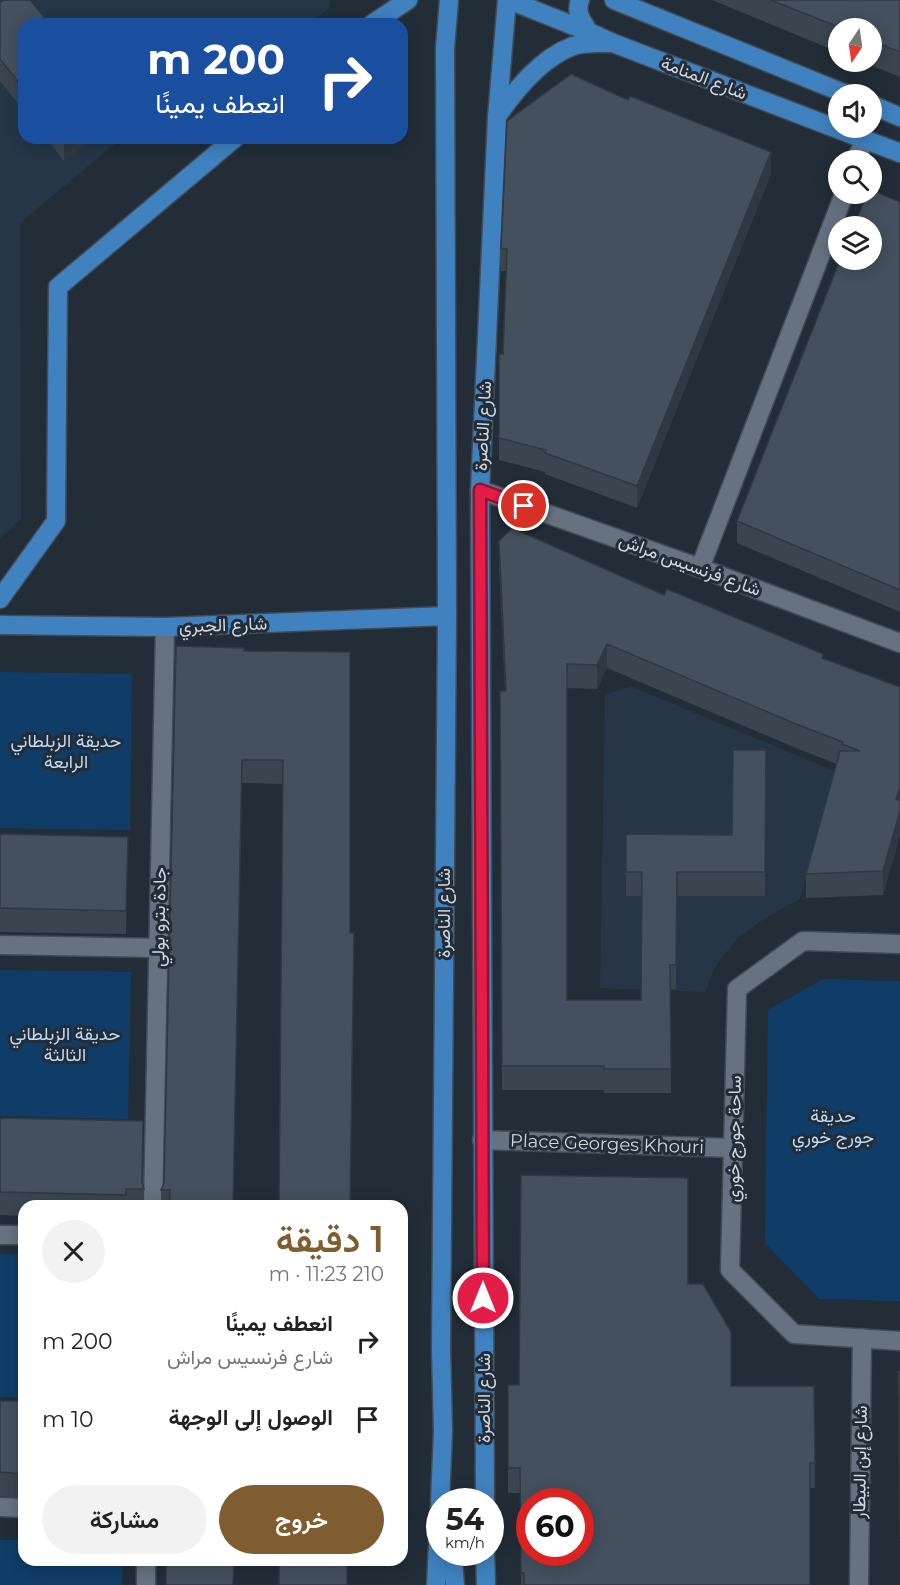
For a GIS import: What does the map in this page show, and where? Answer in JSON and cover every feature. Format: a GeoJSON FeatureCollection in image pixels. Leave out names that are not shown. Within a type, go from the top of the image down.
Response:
{"type":"FeatureCollection","features":[{"type":"Feature","properties":{"kind":"main road"},"geometry":{"type":"LineString","coordinates":[[370,18],[380,0]]}},
{"type":"Feature","properties":{"kind":"main road"},"geometry":{"type":"LineString","coordinates":[[381,18],[408,0]]}},
{"type":"Feature","properties":{"kind":"main road","name":"شارع الناصرة"},"geometry":{"type":"LineString","coordinates":[[441,1488],[443,1431],[441,1348],[447,616],[446,48],[449,0]]}},
{"type":"Feature","properties":{"kind":"main road","name":"شارع الناصرة"},"geometry":{"type":"LineString","coordinates":[[485,1488],[480,490],[497,117],[508,0]]}},
{"type":"Feature","properties":{"kind":"main road","name":"شارع المنامة"},"geometry":{"type":"LineString","coordinates":[[508,0],[613,43],[900,153]]}},
{"type":"Feature","properties":{"kind":"main road"},"geometry":{"type":"LineString","coordinates":[[580,0],[577,8],[580,19],[589,32]]}},
{"type":"Feature","properties":{"kind":"main road","name":"شارع المنامة"},"geometry":{"type":"LineString","coordinates":[[614,0],[828,87]]}},
{"type":"Feature","properties":{"kind":"main road"},"geometry":{"type":"LineString","coordinates":[[497,117],[529,76],[550,60],[573,46],[613,43]]}},
{"type":"Feature","properties":{"kind":"main road"},"geometry":{"type":"LineString","coordinates":[[882,109],[900,117]]}},
{"type":"Feature","properties":{"kind":"main road"},"geometry":{"type":"LineString","coordinates":[[0,598],[56,521],[58,287],[228,144]]}},
{"type":"Feature","properties":{"kind":"main road","name":"شارع الجبري"},"geometry":{"type":"LineString","coordinates":[[0,625],[165,627],[447,616]]}},
{"type":"Feature","properties":{"kind":"main road"},"geometry":{"type":"LineString","coordinates":[[443,1431],[448,1488]]}},
{"type":"Feature","properties":{"kind":"main road"},"geometry":{"type":"LineString","coordinates":[[436,1585],[437,1566]]}},
{"type":"Feature","properties":{"kind":"main road"},"geometry":{"type":"LineString","coordinates":[[454,1566],[455,1585]]}},
{"type":"Feature","properties":{"kind":"main road"},"geometry":{"type":"LineString","coordinates":[[485,1566],[486,1585]]}},
{"type":"Feature","properties":{"kind":"street"},"geometry":{"type":"LineString","coordinates":[[860,150],[865,139]]}},
{"type":"Feature","properties":{"kind":"street"},"geometry":{"type":"LineString","coordinates":[[700,568],[840,204]]}},
{"type":"Feature","properties":{"kind":"street","name":"شارع فرنسيس مراش"},"geometry":{"type":"LineString","coordinates":[[480,490],[700,568],[900,643]]}},
{"type":"Feature","properties":{"kind":"street","name":"جادة بترو بولي"},"geometry":{"type":"LineString","coordinates":[[153,1200],[165,627]]}},
{"type":"Feature","properties":{"kind":"street","name":"ساحة جورج خوري"},"geometry":{"type":"LineString","coordinates":[[900,944],[803,941],[737,989],[730,1269],[794,1334],[900,1341]]}},
{"type":"Feature","properties":{"kind":"street"},"geometry":{"type":"LineString","coordinates":[[0,945],[158,948]]}},
{"type":"Feature","properties":{"kind":"street","name":"Place Georges Khouri"},"geometry":{"type":"LineString","coordinates":[[482,1140],[733,1148]]}},
{"type":"Feature","properties":{"kind":"street"},"geometry":{"type":"LineString","coordinates":[[0,1235],[18,1235]]}},
{"type":"Feature","properties":{"kind":"street","name":"شارع إبن البيطار"},"geometry":{"type":"LineString","coordinates":[[859,1585],[862,1338]]}},
{"type":"Feature","properties":{"kind":"street"},"geometry":{"type":"LineString","coordinates":[[0,1507],[18,1508]]}},
{"type":"Feature","properties":{"kind":"street"},"geometry":{"type":"LineString","coordinates":[[146,1566],[146,1585]]}},
{"type":"Feature","properties":{"kind":"shaded area"},"geometry":{"type":"Polygon","coordinates":[[[0,0],[330,0],[329,9],[316,18],[18,18],[18,144],[115,144],[20,223],[21,519],[0,538],[0,0]]]}},
{"type":"Feature","properties":{"kind":"shaded area"},"geometry":{"type":"Polygon","coordinates":[[[630,686],[837,772],[800,899],[765,918],[737,939],[716,965],[705,992],[600,988],[605,695],[630,686]]]}},
{"type":"Feature","properties":{"kind":"green space","name":"حديقة الزبلطاني الرابعة"},"geometry":{"type":"Polygon","coordinates":[[[0,672],[132,674],[130,830],[0,828],[0,672]]]}},
{"type":"Feature","properties":{"kind":"green space","name":"حديقة الزبلطاني الثالثة"},"geometry":{"type":"Polygon","coordinates":[[[0,970],[131,972],[128,1119],[0,1116],[0,970]]]}},
{"type":"Feature","properties":{"kind":"green space","name":"حديقة جورج خوري"},"geometry":{"type":"Polygon","coordinates":[[[823,979],[900,981],[900,1301],[819,1299],[765,1243],[768,1010],[823,979]]]}},
{"type":"Feature","properties":{"kind":"green space"},"geometry":{"type":"Polygon","coordinates":[[[0,1254],[18,1254],[18,1398],[0,1397],[0,1254]]]}},
{"type":"Feature","properties":{"kind":"green space"},"geometry":{"type":"Polygon","coordinates":[[[0,1540],[18,1540],[18,1566],[123,1566],[122,1585],[0,1585],[0,1540]]]}},
{"type":"Feature","properties":{"kind":"building"},"geometry":{"type":"Polygon","coordinates":[[[4,0],[30,0],[45,18],[18,18],[18,82],[0,59],[0,3],[4,0]]]}},
{"type":"Feature","properties":{"kind":"building"},"geometry":{"type":"Polygon","coordinates":[[[771,0],[900,0],[900,52],[882,45],[882,18],[828,18],[828,23],[771,0]]]}},
{"type":"Feature","properties":{"kind":"building"},"geometry":{"type":"Polygon","coordinates":[[[571,74],[628,100],[630,96],[771,152],[637,486],[545,453],[546,450],[499,438],[499,354],[503,354],[507,249],[501,249],[507,121],[571,74]]]}},
{"type":"Feature","properties":{"kind":"building"},"geometry":{"type":"Polygon","coordinates":[[[882,194],[900,202],[900,590],[737,521],[836,270],[882,270],[882,216],[858,216],[863,204],[882,204],[882,194]]]}},
{"type":"Feature","properties":{"kind":"building"},"geometry":{"type":"Polygon","coordinates":[[[512,528],[664,595],[667,589],[823,654],[822,658],[900,687],[900,788],[896,799],[900,801],[900,811],[883,871],[806,874],[840,751],[860,751],[607,644],[597,665],[567,664],[567,1000],[641,1000],[642,872],[626,872],[626,834],[732,835],[733,750],[766,750],[765,872],[677,872],[676,965],[670,965],[671,1069],[604,1069],[604,1066],[502,1066],[500,691],[506,691],[499,541],[512,528]]]}},
{"type":"Feature","properties":{"kind":"building"},"geometry":{"type":"Polygon","coordinates":[[[176,646],[244,648],[244,651],[350,652],[350,933],[354,933],[350,1200],[279,1200],[283,760],[242,760],[233,1200],[170,1200],[170,1190],[161,1190],[164,1183],[176,646]]]}},
{"type":"Feature","properties":{"kind":"building"},"geometry":{"type":"Polygon","coordinates":[[[0,834],[128,837],[126,911],[0,908],[0,834]]]}},
{"type":"Feature","properties":{"kind":"building"},"geometry":{"type":"Polygon","coordinates":[[[0,1118],[143,1121],[142,1182],[144,1189],[126,1189],[126,1195],[0,1192],[0,1118]]]}},
{"type":"Feature","properties":{"kind":"building"},"geometry":{"type":"Polygon","coordinates":[[[521,1175],[688,1178],[688,1284],[703,1284],[731,1332],[731,1386],[814,1386],[815,1463],[810,1463],[810,1585],[524,1585],[524,1573],[521,1573],[521,1566],[594,1566],[594,1488],[520,1488],[520,1468],[508,1468],[508,1385],[519,1385],[521,1175]]]}},
{"type":"Feature","properties":{"kind":"building"},"geometry":{"type":"Polygon","coordinates":[[[898,1371],[900,1371],[900,1537],[898,1371]]]}},
{"type":"Feature","properties":{"kind":"building"},"geometry":{"type":"Polygon","coordinates":[[[0,1401],[18,1401],[18,1474],[0,1472],[0,1401]]]}},
{"type":"Feature","properties":{"kind":"building"},"geometry":{"type":"Polygon","coordinates":[[[166,1566],[234,1566],[233,1585],[166,1585],[166,1566]]]}},
{"type":"Feature","properties":{"kind":"building"},"geometry":{"type":"Polygon","coordinates":[[[279,1566],[347,1566],[347,1585],[279,1585],[279,1566]]]}},
{"type":"Feature","properties":{"kind":"route"},"geometry":{"type":"LineString","coordinates":[[483,1298],[480,490],[524,506]]}}]}
